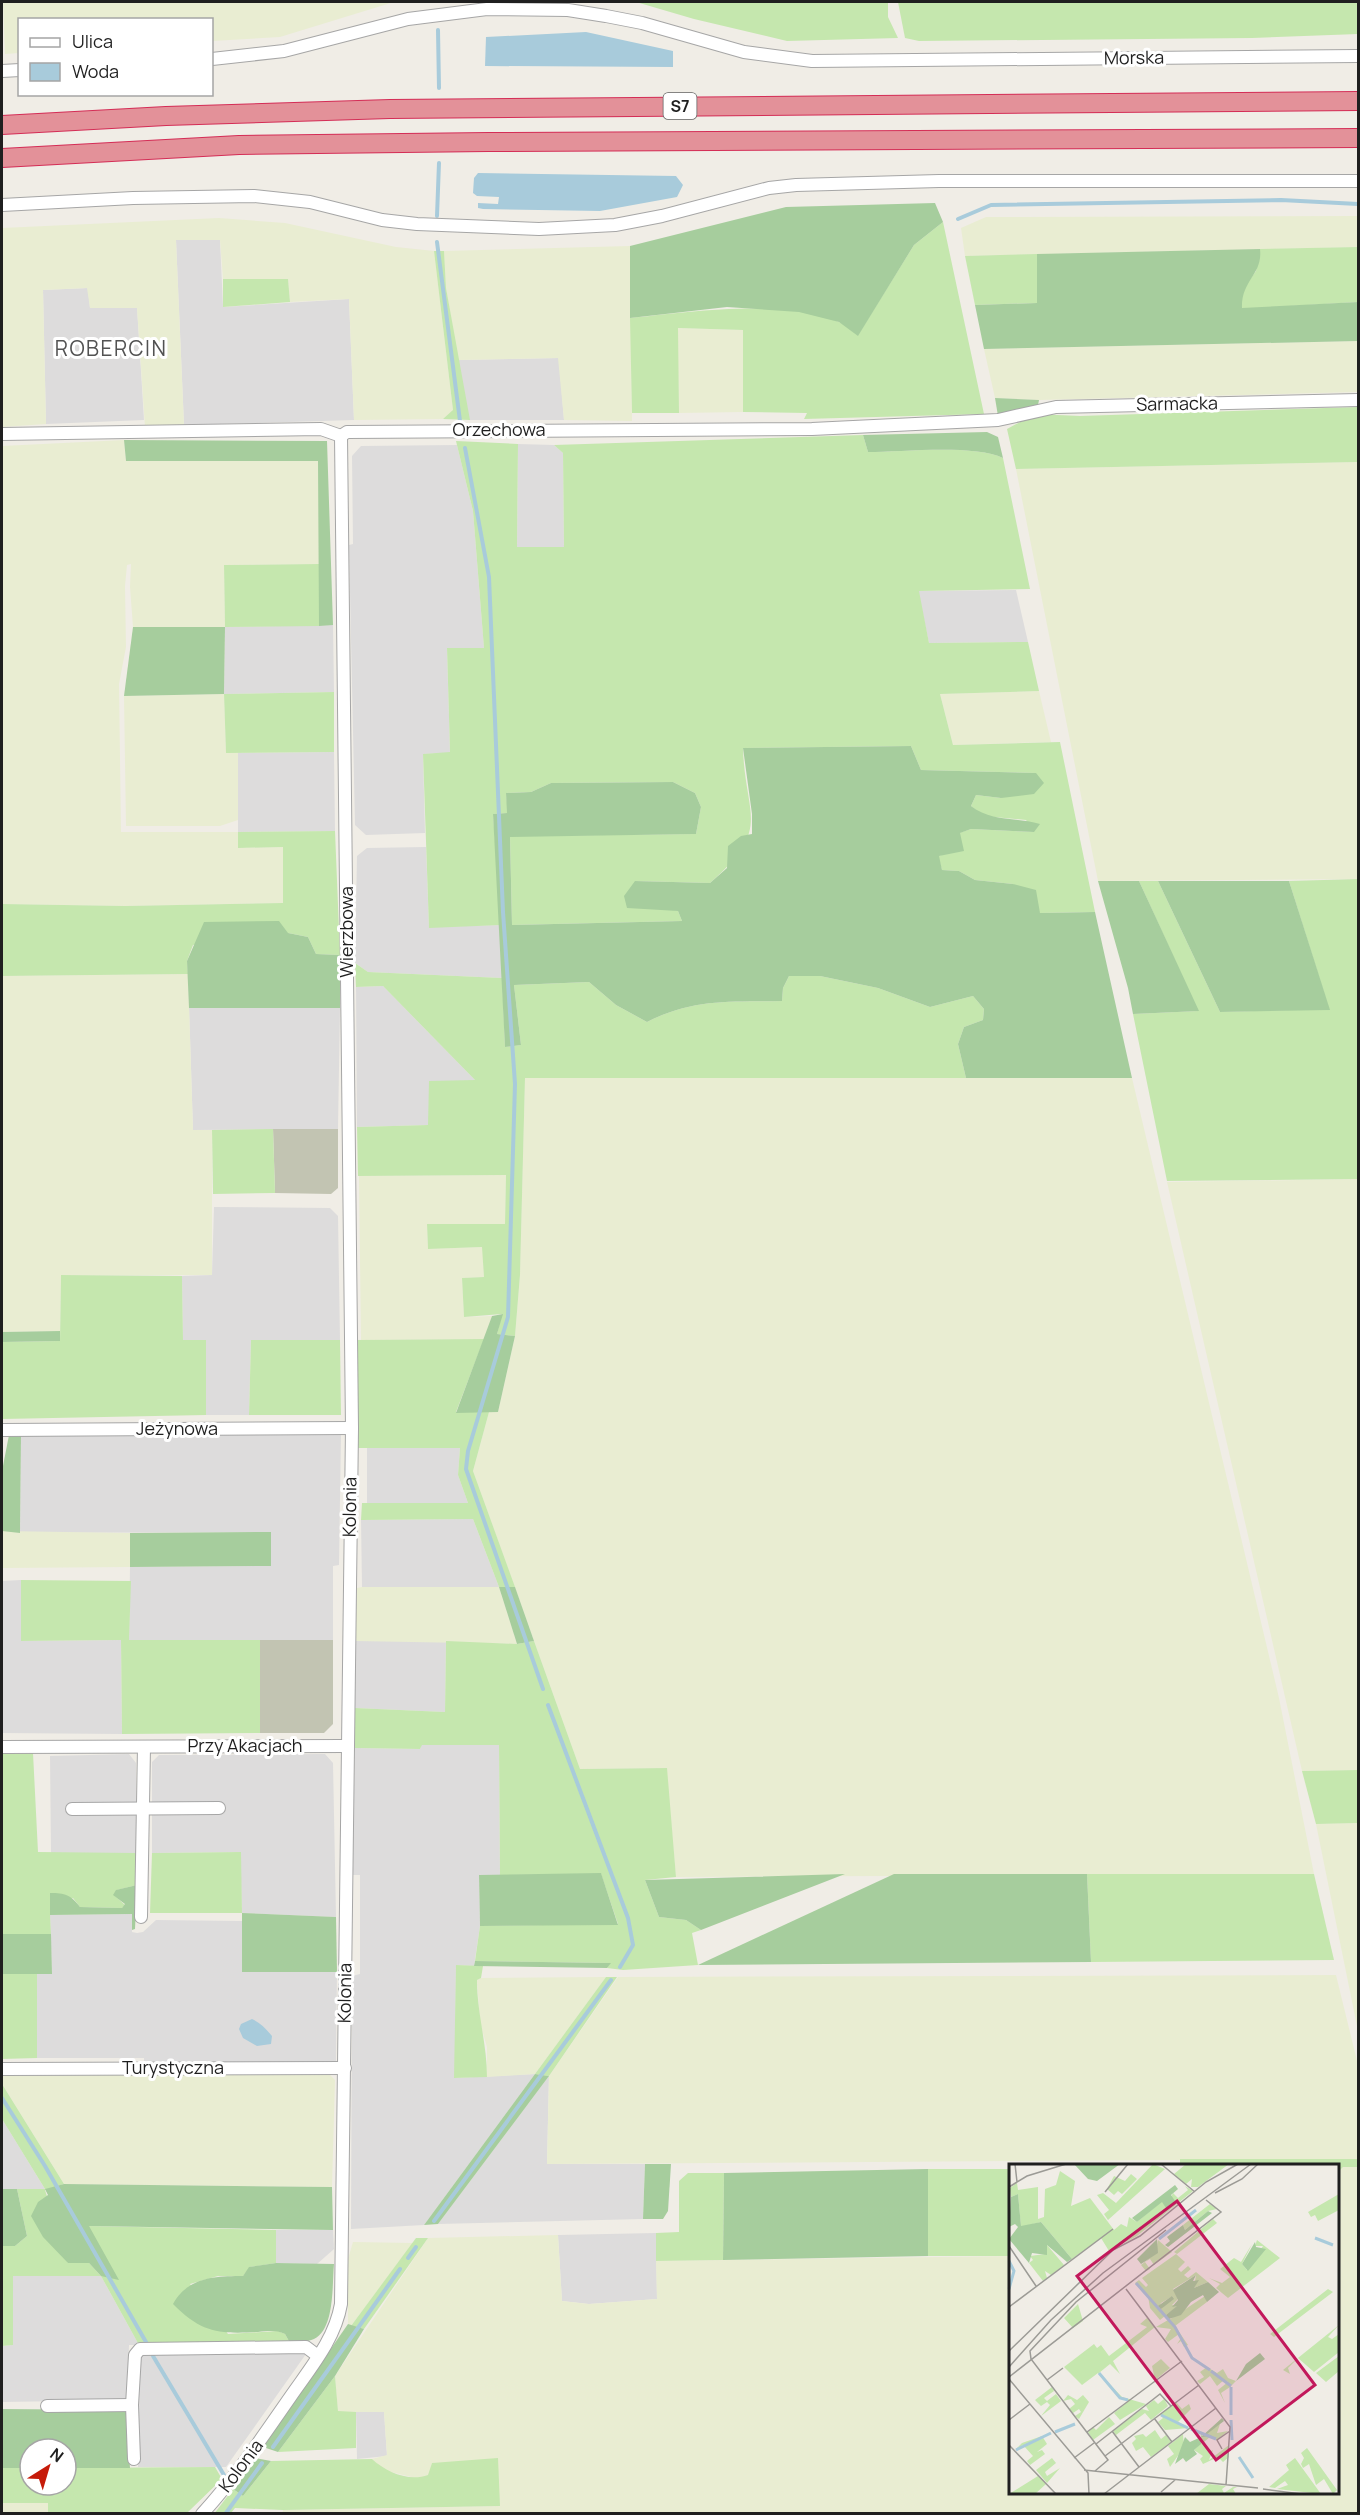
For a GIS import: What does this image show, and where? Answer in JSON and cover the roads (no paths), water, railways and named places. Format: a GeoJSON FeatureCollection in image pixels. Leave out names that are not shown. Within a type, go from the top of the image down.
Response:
{"type":"FeatureCollection","features":[{"type":"Feature","properties":{"kind":"highway","name":"S7"},"geometry":{"type":"LineString","coordinates":[[2,125],[166,116],[390,109],[1359,101]]}},
{"type":"Feature","properties":{"kind":"highway","name":"S7"},"geometry":{"type":"LineString","coordinates":[[2,158],[239,145],[441,142],[1359,138]]}},
{"type":"Feature","properties":{"kind":"street","name":"Morska"},"geometry":{"type":"LineString","coordinates":[[213,59],[284,51],[435,14],[509,9],[568,10],[606,16],[755,54],[812,61],[1359,56]]}},
{"type":"Feature","properties":{"kind":"street"},"geometry":{"type":"LineString","coordinates":[[2,71],[18,70]]}},
{"type":"Feature","properties":{"kind":"street"},"geometry":{"type":"LineString","coordinates":[[2,205],[133,198],[254,196],[310,202],[405,223],[539,229],[615,225],[662,216],[769,188],[796,185],[939,181],[1359,181]]}},
{"type":"Feature","properties":{"kind":"street","name":"Sarmacka"},"geometry":{"type":"LineString","coordinates":[[998,420],[1056,407],[1359,400]]}},
{"type":"Feature","properties":{"kind":"street","name":"Orzechowa"},"geometry":{"type":"LineString","coordinates":[[2,434],[321,429],[341,436],[347,432],[451,430],[812,429],[998,420]]}},
{"type":"Feature","properties":{"kind":"street","name":"Wierzbowa"},"geometry":{"type":"LineString","coordinates":[[341,436],[352,1428]]}},
{"type":"Feature","properties":{"kind":"street","name":"Jeżynowa"},"geometry":{"type":"LineString","coordinates":[[2,1430],[352,1428]]}},
{"type":"Feature","properties":{"kind":"street","name":"Kolonia"},"geometry":{"type":"LineString","coordinates":[[202,2514],[255,2449],[331,2338],[341,2304],[345,2068],[346,1746],[352,1428]]}},
{"type":"Feature","properties":{"kind":"street","name":"Przy Akacjach"},"geometry":{"type":"LineString","coordinates":[[2,1747],[346,1746]]}},
{"type":"Feature","properties":{"kind":"street"},"geometry":{"type":"LineString","coordinates":[[141,1917],[144,1747]]}},
{"type":"Feature","properties":{"kind":"street"},"geometry":{"type":"LineString","coordinates":[[72,1809],[219,1808]]}},
{"type":"Feature","properties":{"kind":"street","name":"Turystyczna"},"geometry":{"type":"LineString","coordinates":[[2,2069],[345,2068]]}},
{"type":"Feature","properties":{"kind":"street"},"geometry":{"type":"LineString","coordinates":[[134,2459],[132,2405],[135,2355],[144,2348],[306,2347],[318,2356]]}},
{"type":"Feature","properties":{"kind":"street"},"geometry":{"type":"LineString","coordinates":[[47,2406],[132,2405]]}},
{"type":"Feature","properties":{"kind":"water"},"geometry":{"type":"Polygon","coordinates":[[[586,32],[673,51],[673,67],[485,66],[486,37],[586,32]]]}},
{"type":"Feature","properties":{"kind":"water"},"geometry":{"type":"Polygon","coordinates":[[[478,173],[676,176],[683,185],[677,197],[600,211],[483,209],[478,208],[478,203],[498,204],[499,197],[477,196],[473,193],[474,178],[478,173]]]}},
{"type":"Feature","properties":{"kind":"water"},"geometry":{"type":"Polygon","coordinates":[[[252,2019],[261,2024],[272,2036],[271,2044],[257,2046],[243,2038],[239,2029],[241,2024],[252,2019]]]}},
{"type":"Feature","properties":{"kind":"waterway"},"geometry":{"type":"LineString","coordinates":[[438,30],[439,88]]}},
{"type":"Feature","properties":{"kind":"waterway"},"geometry":{"type":"LineString","coordinates":[[437,216],[439,163]]}},
{"type":"Feature","properties":{"kind":"waterway"},"geometry":{"type":"LineString","coordinates":[[958,219],[991,205],[1281,200],[1358,204]]}},
{"type":"Feature","properties":{"kind":"waterway"},"geometry":{"type":"LineString","coordinates":[[437,242],[460,421]]}},
{"type":"Feature","properties":{"kind":"waterway"},"geometry":{"type":"LineString","coordinates":[[465,448],[489,577],[503,912],[515,1084],[508,1317],[468,1451],[466,1469],[543,1689]]}},
{"type":"Feature","properties":{"kind":"waterway"},"geometry":{"type":"LineString","coordinates":[[548,1705],[628,1918],[633,1945],[620,1967]]}},
{"type":"Feature","properties":{"kind":"waterway"},"geometry":{"type":"LineString","coordinates":[[434,2221],[611,1980]]}},
{"type":"Feature","properties":{"kind":"waterway"},"geometry":{"type":"LineString","coordinates":[[2,2098],[45,2166],[146,2342]]}},
{"type":"Feature","properties":{"kind":"waterway"},"geometry":{"type":"LineString","coordinates":[[408,2258],[416,2247]]}},
{"type":"Feature","properties":{"kind":"waterway"},"geometry":{"type":"LineString","coordinates":[[273,2447],[400,2269]]}},
{"type":"Feature","properties":{"kind":"waterway"},"geometry":{"type":"LineString","coordinates":[[153,2356],[224,2475]]}},
{"type":"Feature","properties":{"kind":"waterway"},"geometry":{"type":"LineString","coordinates":[[226,2513],[262,2463]]}},
{"type":"Feature","properties":{"kind":"district","name":"ROBERCIN"},"geometry":{"type":"Point","coordinates":[111,349]}}]}
